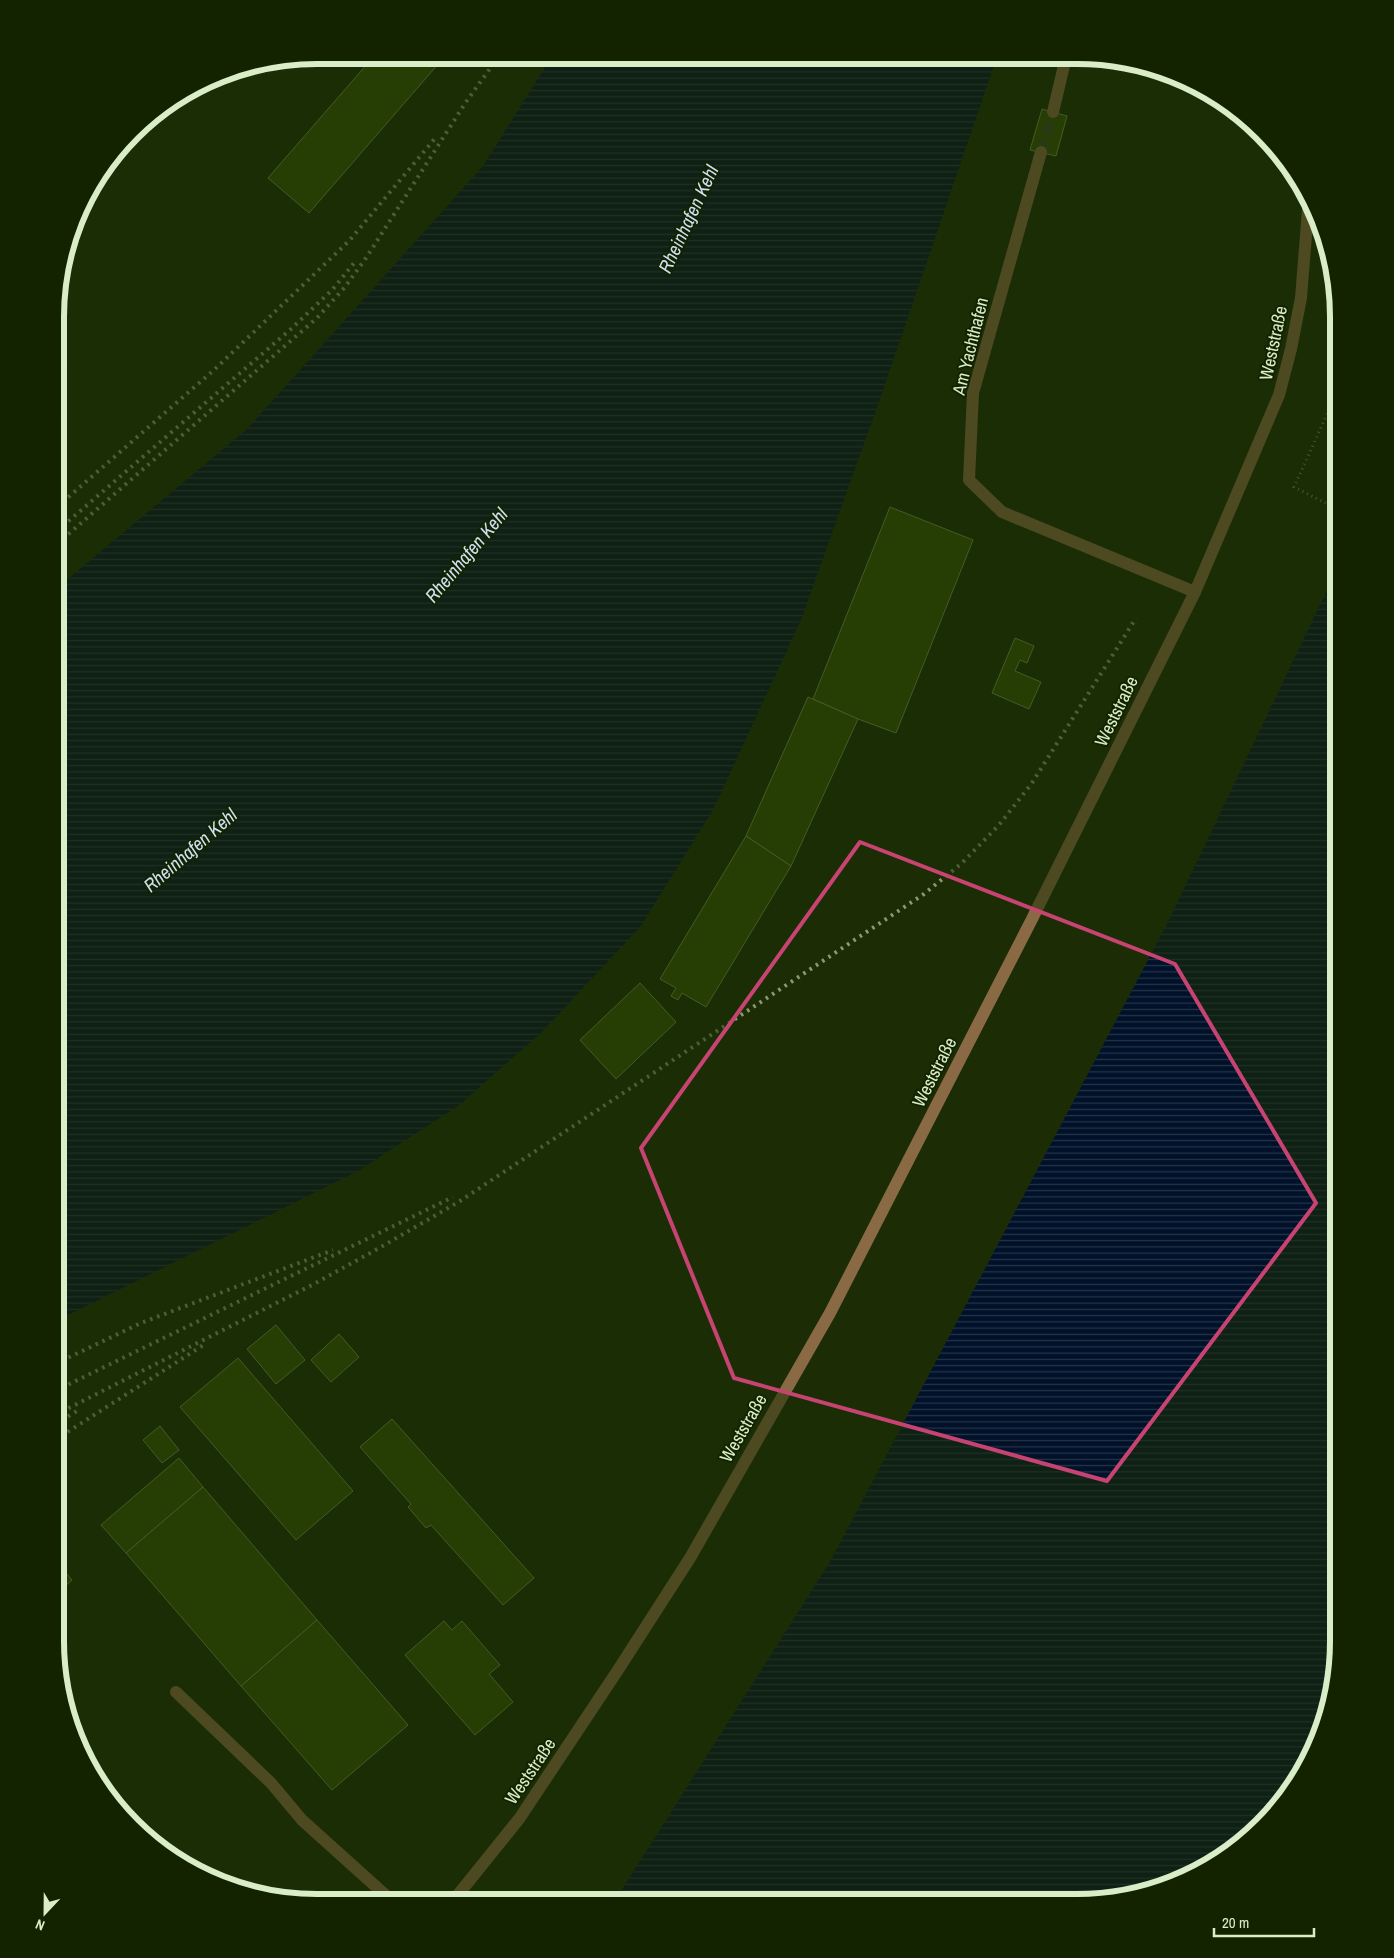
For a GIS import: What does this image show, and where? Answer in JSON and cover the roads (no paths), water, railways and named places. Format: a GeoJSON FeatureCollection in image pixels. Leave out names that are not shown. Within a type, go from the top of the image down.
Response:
{"type":"FeatureCollection","features":[{"type":"Feature","properties":{"kind":"street"},"geometry":{"type":"LineString","coordinates":[[1053,112],[1064,64]]}},
{"type":"Feature","properties":{"kind":"street","name":"Am Yachthafen"},"geometry":{"type":"LineString","coordinates":[[1041,152],[973,393],[969,480],[1002,512],[1157,574],[1195,592]]}},
{"type":"Feature","properties":{"kind":"street","name":"Weststraße"},"geometry":{"type":"LineString","coordinates":[[460,1894],[519,1819],[690,1558],[825,1322],[1031,921],[1195,592],[1279,396],[1292,349],[1301,298],[1308,213]]}},
{"type":"Feature","properties":{"kind":"street"},"geometry":{"type":"LineString","coordinates":[[176,1692],[271,1783],[302,1820],[384,1894]]}},
{"type":"Feature","properties":{"kind":"water","name":"Rheinhafen Kehl"},"geometry":{"type":"Polygon","coordinates":[[[547,64],[995,64],[879,402],[801,620],[713,810],[641,926],[542,1032],[458,1106],[358,1171],[64,1317],[64,582],[247,429],[483,166],[547,64]]]}},
{"type":"Feature","properties":{"kind":"water"},"geometry":{"type":"Polygon","coordinates":[[[1330,584],[1330,1658],[1322,1707],[1311,1738],[1296,1768],[1288,1782],[1267,1808],[1231,1842],[1218,1852],[1189,1868],[1143,1886],[1094,1894],[619,1894],[831,1560],[1167,924],[1330,584]]]}},
{"type":"Feature","properties":{"kind":"tunnel"},"geometry":{"type":"LineString","coordinates":[[1041,152],[1053,112]]}},
{"type":"Feature","properties":{"kind":"railway"},"geometry":{"type":"LineString","coordinates":[[64,538],[317,318],[345,287],[366,258],[466,102],[493,64]]}},
{"type":"Feature","properties":{"kind":"railway"},"geometry":{"type":"LineString","coordinates":[[64,501],[214,370],[349,241],[437,136]]}},
{"type":"Feature","properties":{"kind":"railway"},"geometry":{"type":"LineString","coordinates":[[64,525],[291,329],[333,289],[354,263]]}},
{"type":"Feature","properties":{"kind":"railway"},"geometry":{"type":"LineString","coordinates":[[64,1410],[312,1285],[460,1201],[924,894],[962,863],[999,825],[1032,783],[1136,618]]}},
{"type":"Feature","properties":{"kind":"railway"},"geometry":{"type":"LineString","coordinates":[[64,1387],[453,1197]]}},
{"type":"Feature","properties":{"kind":"railway"},"geometry":{"type":"LineString","coordinates":[[64,1360],[141,1323],[333,1250]]}},
{"type":"Feature","properties":{"kind":"railway"},"geometry":{"type":"LineString","coordinates":[[64,1434],[205,1344]]}},
{"type":"Feature","properties":{"kind":"railway"},"geometry":{"type":"LineString","coordinates":[[64,1419],[77,1411]]}}]}
